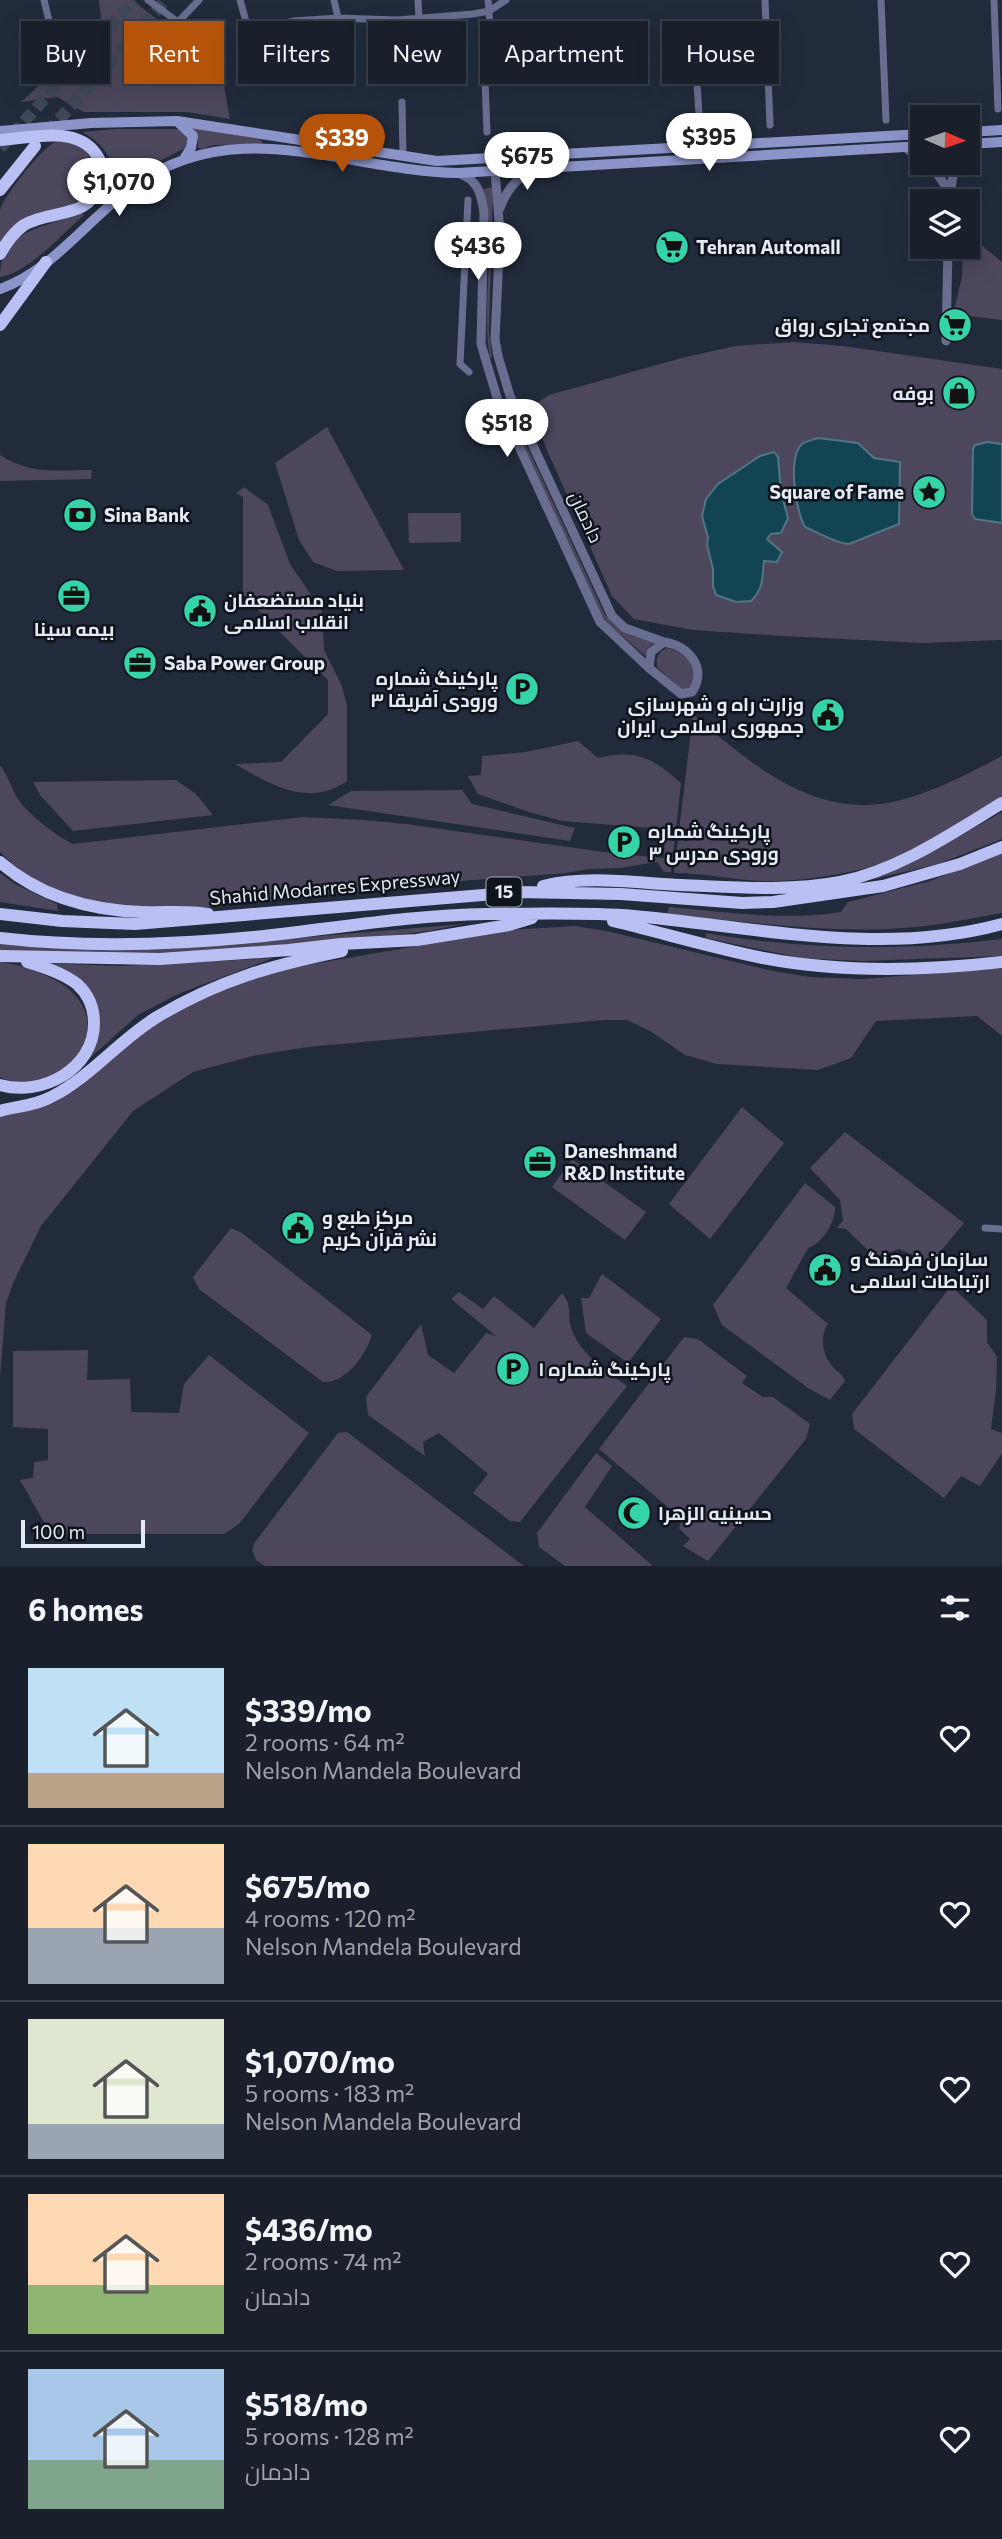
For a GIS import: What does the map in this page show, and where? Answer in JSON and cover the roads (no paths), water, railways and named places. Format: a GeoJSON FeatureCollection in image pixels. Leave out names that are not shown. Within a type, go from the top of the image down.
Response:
{"type":"FeatureCollection","features":[{"type":"Feature","properties":{"kind":"highway"},"geometry":{"type":"LineString","coordinates":[[0,140],[67,136],[89,146],[103,166],[102,180],[90,202],[77,210],[24,225],[0,254]]}},
{"type":"Feature","properties":{"kind":"highway"},"geometry":{"type":"LineString","coordinates":[[0,190],[36,146]]}},
{"type":"Feature","properties":{"kind":"highway"},"geometry":{"type":"LineString","coordinates":[[0,325],[46,262]]}},
{"type":"Feature","properties":{"kind":"highway"},"geometry":{"type":"LineString","coordinates":[[518,892],[554,883],[587,881],[773,888],[838,882],[894,864],[1002,803]]}},
{"type":"Feature","properties":{"kind":"highway","name":"Shahid Modarres Expressway"},"geometry":{"type":"LineString","coordinates":[[0,914],[62,921],[135,924],[518,892],[773,902],[883,886],[960,864],[1002,847]]}},
{"type":"Feature","properties":{"kind":"highway"},"geometry":{"type":"LineString","coordinates":[[0,862],[33,886],[79,904],[141,912],[190,911],[225,918]]}},
{"type":"Feature","properties":{"kind":"highway"},"geometry":{"type":"LineString","coordinates":[[585,914],[762,958],[885,970],[1002,961]]}},
{"type":"Feature","properties":{"kind":"highway","name":"Shahid Modarres Expressway"},"geometry":{"type":"LineString","coordinates":[[0,938],[94,944],[155,943],[261,936],[445,916],[585,914],[636,916],[778,934],[870,940],[904,940],[964,933],[1002,924]]}},
{"type":"Feature","properties":{"kind":"highway"},"geometry":{"type":"LineString","coordinates":[[0,1111],[37,1104],[68,1089],[135,1032],[202,992],[251,972],[372,944],[477,931],[545,915]]}},
{"type":"Feature","properties":{"kind":"highway"},"geometry":{"type":"LineString","coordinates":[[964,933],[1002,931]]}},
{"type":"Feature","properties":{"kind":"highway"},"geometry":{"type":"LineString","coordinates":[[7,958],[160,959],[341,944],[372,944]]}},
{"type":"Feature","properties":{"kind":"highway"},"geometry":{"type":"LineString","coordinates":[[0,1085],[12,1088],[34,1087],[60,1078],[87,1053],[94,1027],[90,1003],[76,984],[51,971],[7,958]]}},
{"type":"Feature","properties":{"kind":"main road"},"geometry":{"type":"LineString","coordinates":[[177,121],[192,136],[191,148],[184,159]]}},
{"type":"Feature","properties":{"kind":"main road"},"geometry":{"type":"LineString","coordinates":[[0,131],[91,123],[177,121],[495,170]]}},
{"type":"Feature","properties":{"kind":"main road"},"geometry":{"type":"LineString","coordinates":[[980,131],[1002,130]]}},
{"type":"Feature","properties":{"kind":"main road"},"geometry":{"type":"LineString","coordinates":[[268,148],[274,142],[270,134]]}},
{"type":"Feature","properties":{"kind":"main road"},"geometry":{"type":"LineString","coordinates":[[437,161],[910,135]]}},
{"type":"Feature","properties":{"kind":"main road"},"geometry":{"type":"LineString","coordinates":[[298,150],[292,144],[299,138]]}},
{"type":"Feature","properties":{"kind":"main road"},"geometry":{"type":"LineString","coordinates":[[980,143],[1002,142]]}},
{"type":"Feature","properties":{"kind":"main road"},"geometry":{"type":"LineString","coordinates":[[0,289],[46,262],[134,185],[184,159],[229,149],[298,150],[432,172],[457,173],[910,147]]}},
{"type":"Feature","properties":{"kind":"street"},"geometry":{"type":"LineString","coordinates":[[44,0],[49,21]]}},
{"type":"Feature","properties":{"kind":"street"},"geometry":{"type":"LineString","coordinates":[[148,0],[178,22],[199,0]]}},
{"type":"Feature","properties":{"kind":"street"},"geometry":{"type":"LineString","coordinates":[[240,0],[249,32],[294,21],[338,18],[397,20],[473,14],[489,10],[506,0]]}},
{"type":"Feature","properties":{"kind":"street"},"geometry":{"type":"LineString","coordinates":[[334,0],[338,18]]}},
{"type":"Feature","properties":{"kind":"street"},"geometry":{"type":"LineString","coordinates":[[418,0],[419,18]]}},
{"type":"Feature","properties":{"kind":"street"},"geometry":{"type":"LineString","coordinates":[[487,132],[485,80],[494,75],[488,0]]}},
{"type":"Feature","properties":{"kind":"street"},"geometry":{"type":"LineString","coordinates":[[765,0],[769,125]]}},
{"type":"Feature","properties":{"kind":"street"},"geometry":{"type":"LineString","coordinates":[[881,0],[886,120]]}},
{"type":"Feature","properties":{"kind":"street"},"geometry":{"type":"LineString","coordinates":[[994,0],[998,109]]}},
{"type":"Feature","properties":{"kind":"street"},"geometry":{"type":"LineString","coordinates":[[697,84],[701,146]]}},
{"type":"Feature","properties":{"kind":"street"},"geometry":{"type":"LineString","coordinates":[[402,102],[403,155]]}},
{"type":"Feature","properties":{"kind":"street"},"geometry":{"type":"LineString","coordinates":[[905,147],[910,151]]}},
{"type":"Feature","properties":{"kind":"street"},"geometry":{"type":"LineString","coordinates":[[500,209],[505,196],[518,179],[547,167]]}},
{"type":"Feature","properties":{"kind":"street","name":"دادمان"},"geometry":{"type":"LineString","coordinates":[[495,170],[500,209],[495,339],[510,396],[612,616],[625,628],[664,642]]}},
{"type":"Feature","properties":{"kind":"street","name":"دادمان"},"geometry":{"type":"LineString","coordinates":[[457,173],[473,181],[482,204],[481,344],[491,382],[549,515],[600,622],[649,668]]}},
{"type":"Feature","properties":{"kind":"street"},"geometry":{"type":"LineString","coordinates":[[468,200],[460,364],[469,372]]}},
{"type":"Feature","properties":{"kind":"street"},"geometry":{"type":"LineString","coordinates":[[946,341],[948,259]]}},
{"type":"Feature","properties":{"kind":"street"},"geometry":{"type":"LineString","coordinates":[[491,382],[505,379]]}},
{"type":"Feature","properties":{"kind":"street"},"geometry":{"type":"LineString","coordinates":[[664,642],[685,649],[694,659],[698,673],[696,686],[692,692],[681,694],[649,668],[651,652],[664,642]]}},
{"type":"Feature","properties":{"kind":"street"},"geometry":{"type":"LineString","coordinates":[[985,1228],[1002,1229]]}},
{"type":"Feature","properties":{"kind":"water"},"geometry":{"type":"Polygon","coordinates":[[[818,438],[858,443],[874,458],[900,462],[899,524],[849,544],[805,527],[794,485],[795,461],[802,444],[818,438]]]}},
{"type":"Feature","properties":{"kind":"water"},"geometry":{"type":"Polygon","coordinates":[[[987,442],[1002,444],[1002,523],[975,519],[972,514],[973,449],[975,445],[987,442]]]}},
{"type":"Feature","properties":{"kind":"water"},"geometry":{"type":"Polygon","coordinates":[[[774,452],[778,457],[781,493],[788,518],[781,533],[771,534],[767,539],[782,552],[777,562],[764,561],[760,587],[751,601],[736,602],[716,595],[713,586],[713,569],[702,516],[706,499],[718,484],[760,456],[774,452]]]}},
{"type":"Feature","properties":{"kind":"tunnel"},"geometry":{"type":"LineString","coordinates":[[0,148],[134,0]]}},
{"type":"Feature","properties":{"kind":"tunnel"},"geometry":{"type":"LineString","coordinates":[[47,133],[166,0]]}},
{"type":"Feature","properties":{"kind":"place","name":"Tehran Automall"},"geometry":{"type":"Point","coordinates":[672,247]}},
{"type":"Feature","properties":{"kind":"place","name":"مجتمع تجاری رواق"},"geometry":{"type":"Point","coordinates":[955,325]}},
{"type":"Feature","properties":{"kind":"place","name":"بوفه"},"geometry":{"type":"Point","coordinates":[959,393]}},
{"type":"Feature","properties":{"kind":"place","name":"Square of Fame"},"geometry":{"type":"Point","coordinates":[929,492]}},
{"type":"Feature","properties":{"kind":"place","name":"Sina Bank"},"geometry":{"type":"Point","coordinates":[80,515]}},
{"type":"Feature","properties":{"kind":"place","name":"بیمه سینا"},"geometry":{"type":"Point","coordinates":[74,596]}},
{"type":"Feature","properties":{"kind":"place","name":"بنیاد مستضعفان انقلاب اسلامی"},"geometry":{"type":"Point","coordinates":[200,611]}},
{"type":"Feature","properties":{"kind":"place","name":"Saba Power Group"},"geometry":{"type":"Point","coordinates":[140,663]}},
{"type":"Feature","properties":{"kind":"place","name":"پارکینگ شماره ۳ ورودی آفریقا"},"geometry":{"type":"Point","coordinates":[522,689]}},
{"type":"Feature","properties":{"kind":"place","name":"وزارت راه و شهرسازی جمهوری اسلامی ایران"},"geometry":{"type":"Point","coordinates":[828,715]}},
{"type":"Feature","properties":{"kind":"place","name":"پارکینگ شماره ۳ ورودی مدرس"},"geometry":{"type":"Point","coordinates":[624,842]}},
{"type":"Feature","properties":{"kind":"place","name":"Daneshmand R&D Institute"},"geometry":{"type":"Point","coordinates":[540,1162]}},
{"type":"Feature","properties":{"kind":"place","name":"مرکز طبع و نشر قرآن کریم"},"geometry":{"type":"Point","coordinates":[298,1228]}},
{"type":"Feature","properties":{"kind":"place","name":"سازمان فرهنگ و ارتباطات اسلامی"},"geometry":{"type":"Point","coordinates":[825,1270]}},
{"type":"Feature","properties":{"kind":"place","name":"پارکینگ شماره ۱"},"geometry":{"type":"Point","coordinates":[513,1369]}},
{"type":"Feature","properties":{"kind":"place","name":"حسینیه الزهرا"},"geometry":{"type":"Point","coordinates":[634,1513]}}]}
